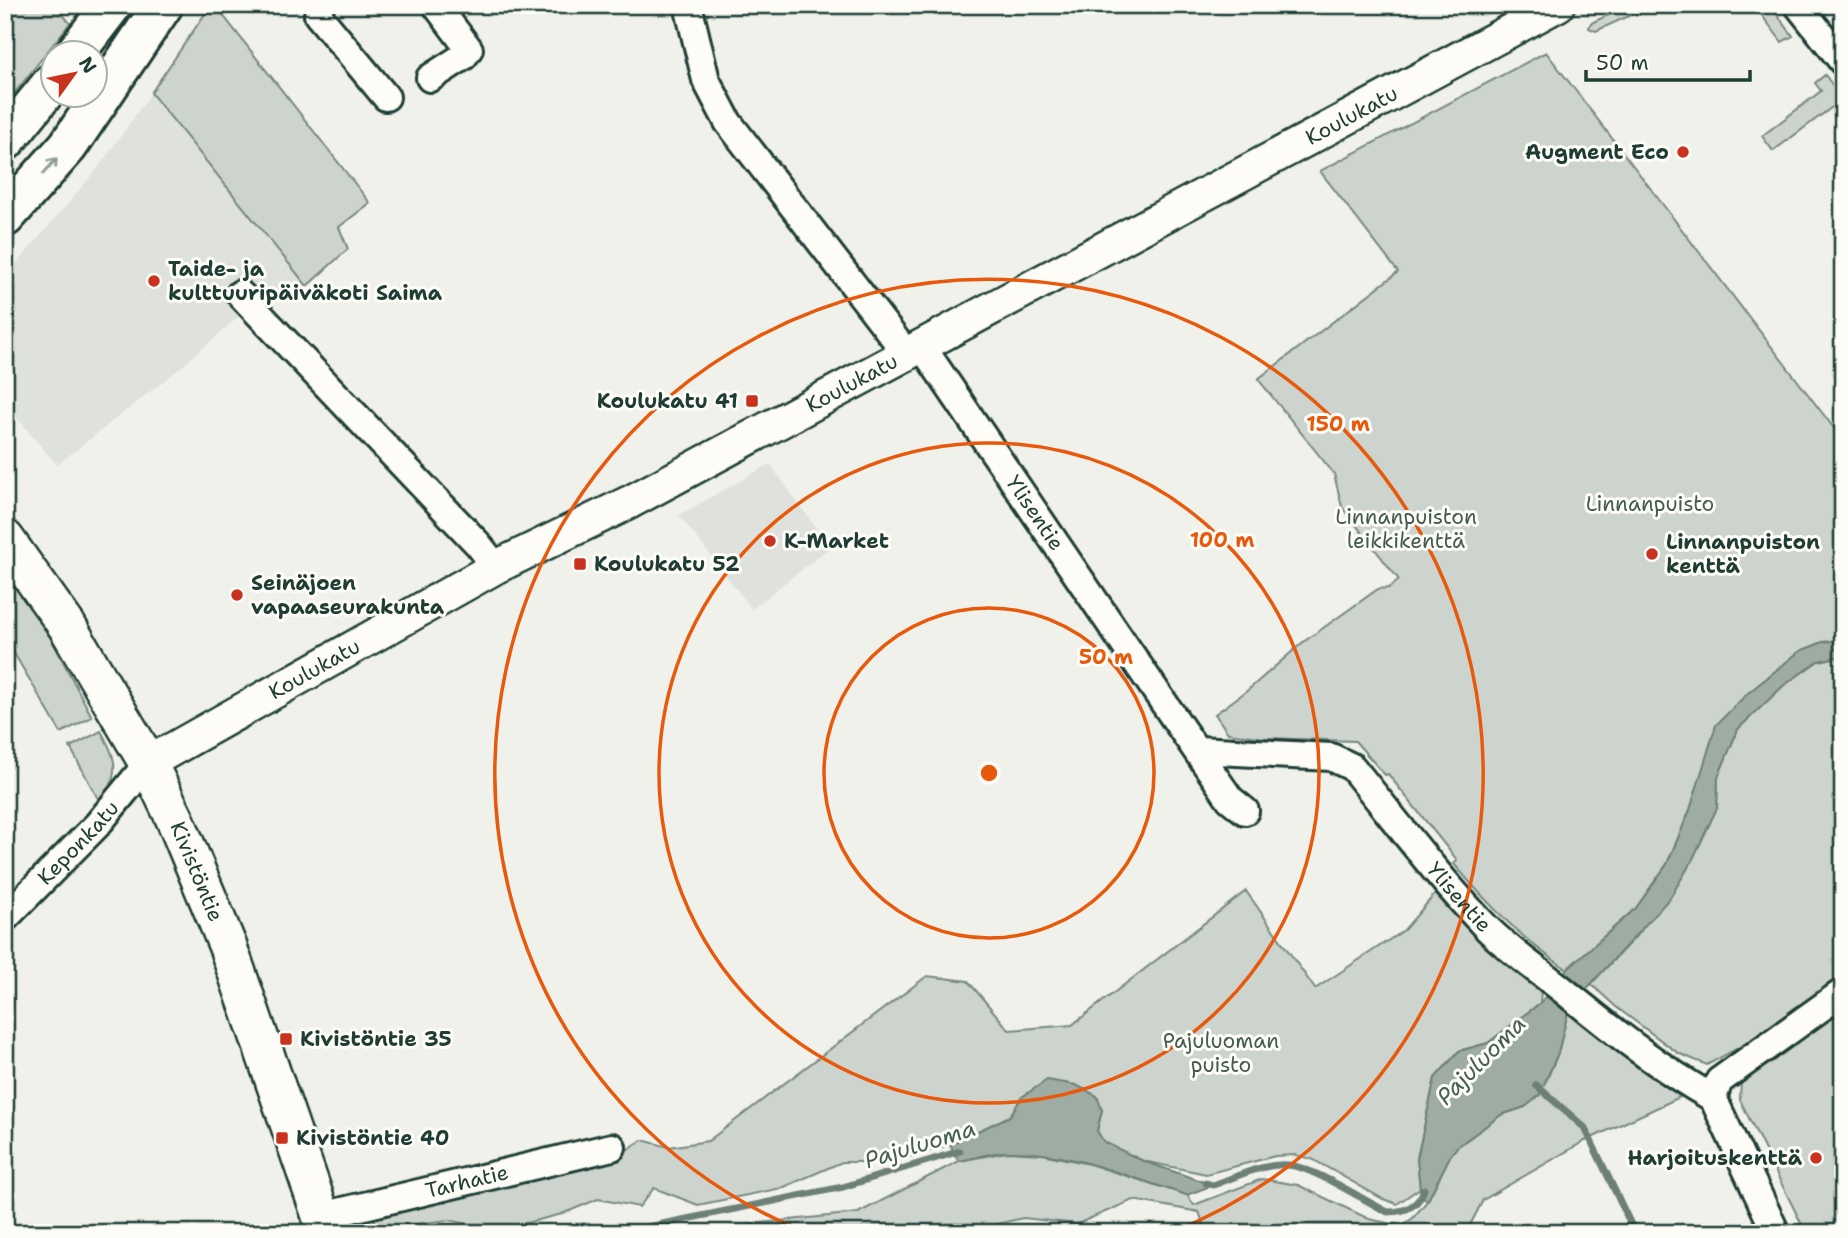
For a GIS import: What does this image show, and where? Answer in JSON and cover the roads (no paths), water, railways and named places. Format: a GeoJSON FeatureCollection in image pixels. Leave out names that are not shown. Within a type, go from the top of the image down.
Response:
{"type":"FeatureCollection","features":[{"type":"Feature","properties":{"kind":"main road"},"geometry":{"type":"LineString","coordinates":[[87,38],[112,5]]}},
{"type":"Feature","properties":{"kind":"main road"},"geometry":{"type":"LineString","coordinates":[[5,217],[68,146],[163,5]]}},
{"type":"Feature","properties":{"kind":"main road"},"geometry":{"type":"LineString","coordinates":[[5,141],[38,100]]}},
{"type":"Feature","properties":{"kind":"main road","name":"Kivistöntie"},"geometry":{"type":"LineString","coordinates":[[5,539],[67,626],[148,763],[175,819],[228,947],[325,1225]]}},
{"type":"Feature","properties":{"kind":"street"},"geometry":{"type":"LineString","coordinates":[[320,5],[318,15],[386,97]]}},
{"type":"Feature","properties":{"kind":"street"},"geometry":{"type":"LineString","coordinates":[[430,78],[464,56],[470,49],[436,5]]}},
{"type":"Feature","properties":{"kind":"street","name":"Ylisentie"},"geometry":{"type":"LineString","coordinates":[[688,5],[706,80],[728,122],[914,349],[1230,799],[1245,811]]}},
{"type":"Feature","properties":{"kind":"street","name":"Koulukatu"},"geometry":{"type":"LineString","coordinates":[[148,763],[496,567],[630,502],[1558,5]]}},
{"type":"Feature","properties":{"kind":"street"},"geometry":{"type":"LineString","coordinates":[[1798,5],[1843,62]]}},
{"type":"Feature","properties":{"kind":"street"},"geometry":{"type":"LineString","coordinates":[[240,294],[478,544],[496,567]]}},
{"type":"Feature","properties":{"kind":"street","name":"Ylisentie"},"geometry":{"type":"LineString","coordinates":[[1196,750],[1331,757],[1352,767],[1488,929],[1584,1008],[1671,1074],[1713,1098]]}},
{"type":"Feature","properties":{"kind":"street","name":"Keponkatu"},"geometry":{"type":"LineString","coordinates":[[5,918],[97,825],[148,763]]}},
{"type":"Feature","properties":{"kind":"street"},"geometry":{"type":"LineString","coordinates":[[1776,1233],[1713,1098],[1719,1081],[1843,992]]}},
{"type":"Feature","properties":{"kind":"street","name":"Tarhatie"},"geometry":{"type":"LineString","coordinates":[[325,1225],[612,1147]]}},
{"type":"Feature","properties":{"kind":"water"},"geometry":{"type":"Polygon","coordinates":[[[1843,640],[1843,656],[1818,661],[1783,686],[1738,729],[1718,777],[1717,808],[1692,861],[1670,898],[1569,1008],[1558,1053],[1539,1096],[1525,1107],[1501,1115],[1457,1147],[1428,1200],[1421,1198],[1417,1159],[1435,1078],[1459,1051],[1488,1043],[1540,1003],[1567,969],[1636,908],[1667,864],[1690,810],[1716,725],[1747,694],[1800,651],[1823,642],[1843,640]]]}},
{"type":"Feature","properties":{"kind":"water"},"geometry":{"type":"Polygon","coordinates":[[[1047,1080],[1076,1085],[1097,1096],[1102,1110],[1097,1131],[1104,1142],[1143,1161],[1213,1185],[1187,1195],[1099,1166],[1054,1155],[1002,1152],[959,1161],[953,1154],[951,1144],[1010,1116],[1022,1097],[1047,1080]]]}},
{"type":"Feature","properties":{"kind":"waterway"},"geometry":{"type":"LineString","coordinates":[[1536,1085],[1585,1128],[1635,1233]]}},
{"type":"Feature","properties":{"kind":"waterway","name":"Pajuluoma"},"geometry":{"type":"LineString","coordinates":[[618,1233],[843,1187],[960,1151]]}},
{"type":"Feature","properties":{"kind":"waterway","name":"Pajuluoma"},"geometry":{"type":"LineString","coordinates":[[1206,1183],[1213,1185],[1259,1168],[1288,1165],[1324,1178],[1388,1212],[1400,1211],[1415,1204],[1424,1189]]}},
{"type":"Feature","properties":{"kind":"place","name":"Augment Eco"},"geometry":{"type":"Point","coordinates":[1683,152]}},
{"type":"Feature","properties":{"kind":"place","name":"Taide- ja kulttuuripäiväkoti Saima"},"geometry":{"type":"Point","coordinates":[154,281]}},
{"type":"Feature","properties":{"kind":"place","name":"Koulukatu 41"},"geometry":{"type":"Point","coordinates":[752,401]}},
{"type":"Feature","properties":{"kind":"place","name":"K-Market"},"geometry":{"type":"Point","coordinates":[770,541]}},
{"type":"Feature","properties":{"kind":"place","name":"Linnanpuiston kenttä"},"geometry":{"type":"Point","coordinates":[1652,554]}},
{"type":"Feature","properties":{"kind":"place","name":"Koulukatu 52"},"geometry":{"type":"Point","coordinates":[580,564]}},
{"type":"Feature","properties":{"kind":"place","name":"Seinäjoen vapaaseurakunta"},"geometry":{"type":"Point","coordinates":[237,595]}},
{"type":"Feature","properties":{"kind":"place","name":"Kivistöntie 35"},"geometry":{"type":"Point","coordinates":[286,1039]}},
{"type":"Feature","properties":{"kind":"place","name":"Kivistöntie 40"},"geometry":{"type":"Point","coordinates":[282,1138]}},
{"type":"Feature","properties":{"kind":"place","name":"Harjoituskenttä"},"geometry":{"type":"Point","coordinates":[1816,1158]}},
{"type":"Feature","properties":{"kind":"park label","name":"Linnanpuisto"},"geometry":{"type":"Point","coordinates":[1650,504]}},
{"type":"Feature","properties":{"kind":"park label","name":"Linnanpuiston leikkikenttä"},"geometry":{"type":"Point","coordinates":[1406,529]}},
{"type":"Feature","properties":{"kind":"park label","name":"Pajuluoman puisto"},"geometry":{"type":"Point","coordinates":[1221,1053]}}]}
